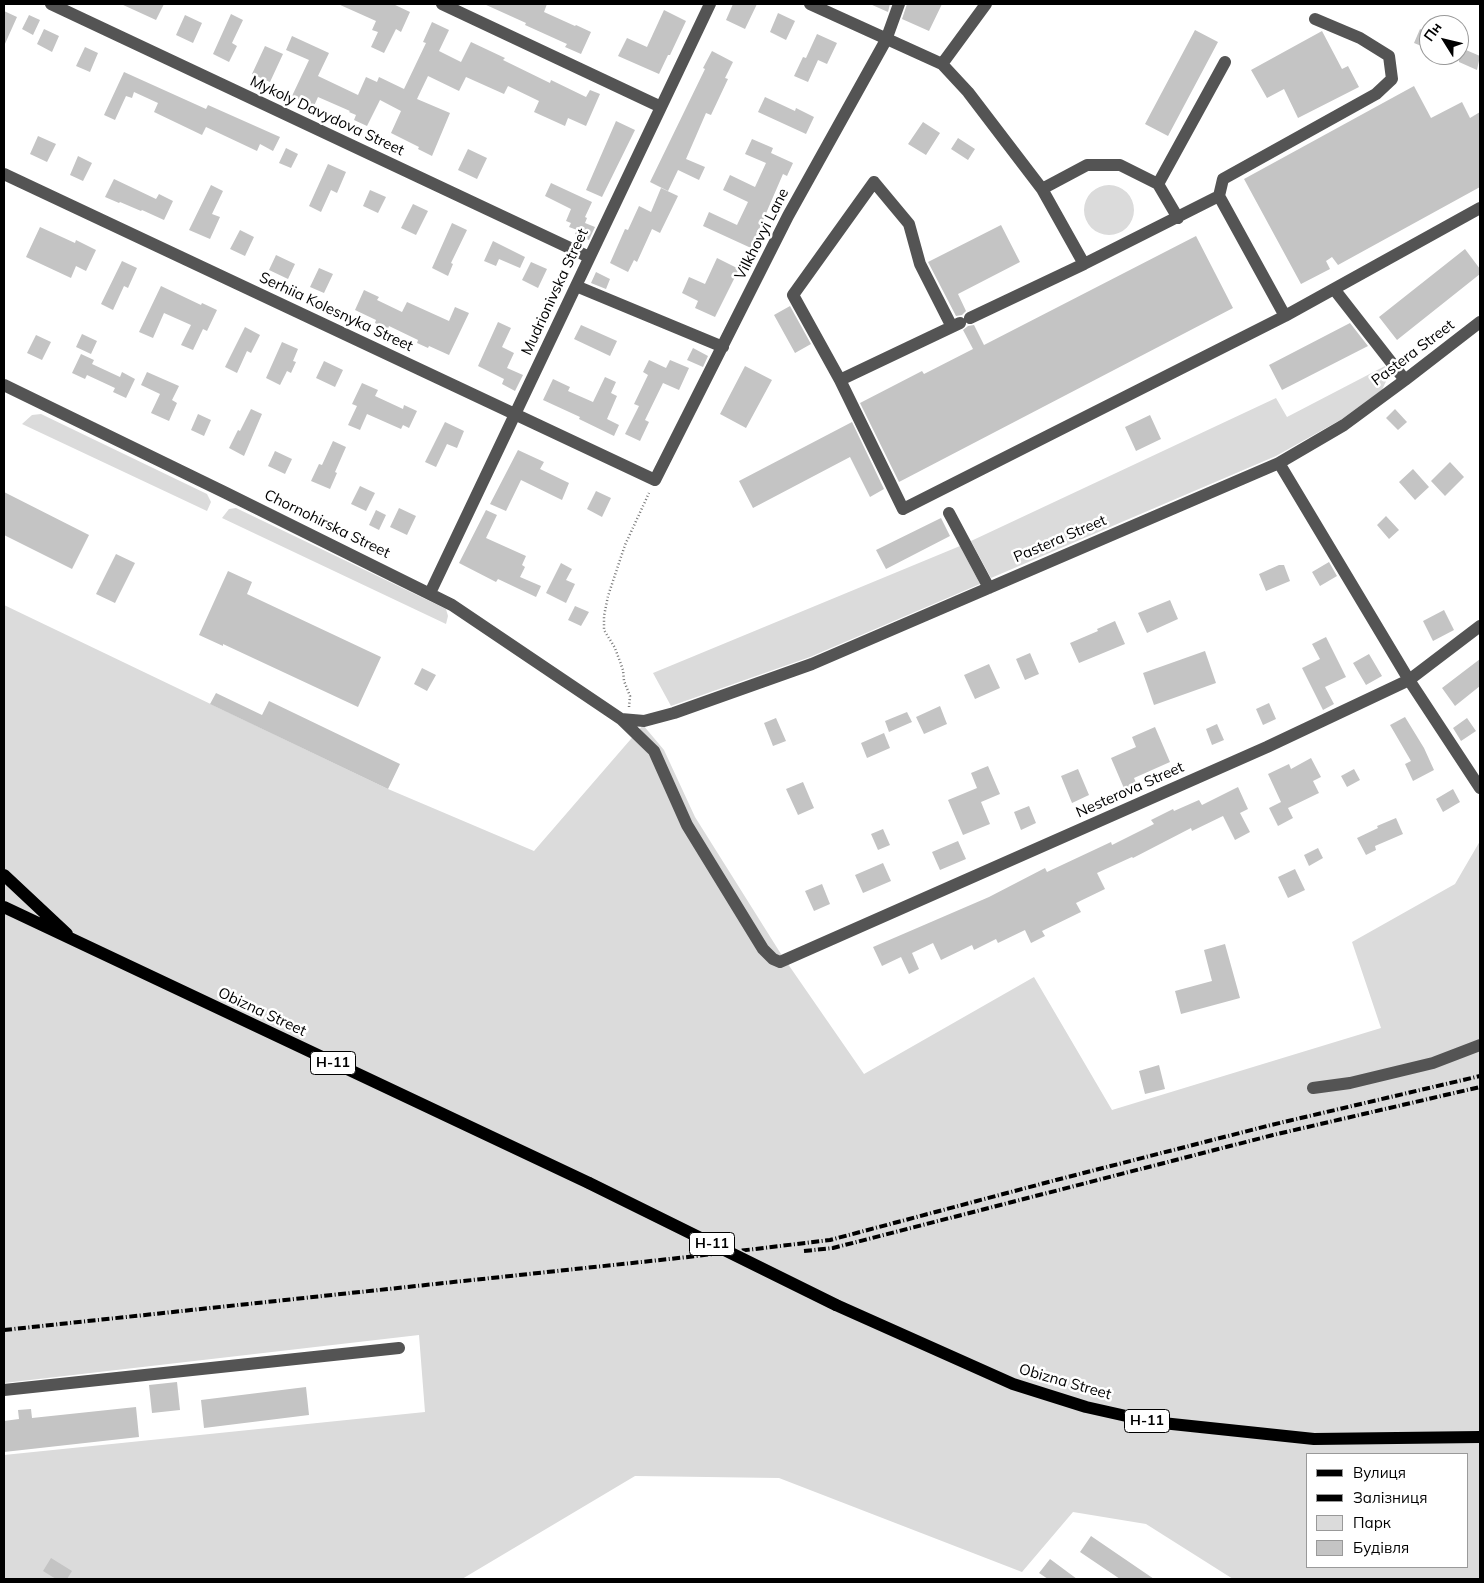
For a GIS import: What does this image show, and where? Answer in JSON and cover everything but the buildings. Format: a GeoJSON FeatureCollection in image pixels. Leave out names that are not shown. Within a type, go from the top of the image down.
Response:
{"type":"FeatureCollection","features":[{"type":"Feature","properties":{"kind":"main road","name":"Н-11"},"geometry":{"type":"LineString","coordinates":[[4,876],[78,944]]}},
{"type":"Feature","properties":{"kind":"main road","name":"Obizna Street"},"geometry":{"type":"LineString","coordinates":[[4,907],[78,944],[589,1183],[836,1305],[1013,1384],[1086,1407],[1153,1422],[1314,1440],[1480,1437]]}},
{"type":"Feature","properties":{"kind":"street","name":"Mykoly Davydova Street"},"geometry":{"type":"LineString","coordinates":[[51,4],[589,257]]}},
{"type":"Feature","properties":{"kind":"street"},"geometry":{"type":"LineString","coordinates":[[442,4],[661,107]]}},
{"type":"Feature","properties":{"kind":"street","name":"Mudrionivska Street"},"geometry":{"type":"LineString","coordinates":[[430,594],[710,4]]}},
{"type":"Feature","properties":{"kind":"street"},"geometry":{"type":"LineString","coordinates":[[810,4],[942,64],[968,92],[1042,189],[1084,264]]}},
{"type":"Feature","properties":{"kind":"street","name":"Vilkhovyi Lane"},"geometry":{"type":"LineString","coordinates":[[655,480],[788,216],[886,40],[899,4]]}},
{"type":"Feature","properties":{"kind":"street"},"geometry":{"type":"LineString","coordinates":[[942,64],[986,4]]}},
{"type":"Feature","properties":{"kind":"street"},"geometry":{"type":"LineString","coordinates":[[1284,316],[1219,196],[1222,179],[1376,94],[1392,79],[1389,56],[1360,38],[1314,19]]}},
{"type":"Feature","properties":{"kind":"street"},"geometry":{"type":"LineString","coordinates":[[1158,184],[1225,62]]}},
{"type":"Feature","properties":{"kind":"street"},"geometry":{"type":"LineString","coordinates":[[1042,189],[1087,165],[1120,165],[1158,184],[1178,218]]}},
{"type":"Feature","properties":{"kind":"street","name":"Serhiia Kolesnyka Street"},"geometry":{"type":"LineString","coordinates":[[4,174],[655,480]]}},
{"type":"Feature","properties":{"kind":"street"},"geometry":{"type":"LineString","coordinates":[[961,323],[920,264],[909,224],[874,182],[793,294],[840,380],[903,509],[1284,316],[1480,208]]}},
{"type":"Feature","properties":{"kind":"street"},"geometry":{"type":"LineString","coordinates":[[840,380],[1084,264],[1219,196]]}},
{"type":"Feature","properties":{"kind":"street"},"geometry":{"type":"LineString","coordinates":[[576,286],[723,347]]}},
{"type":"Feature","properties":{"kind":"street"},"geometry":{"type":"LineString","coordinates":[[1334,289],[1405,380]]}},
{"type":"Feature","properties":{"kind":"street","name":"Pastera Street"},"geometry":{"type":"LineString","coordinates":[[621,719],[644,721],[659,717],[812,664],[1279,463],[1344,425],[1480,322]]}},
{"type":"Feature","properties":{"kind":"street","name":"Chornohirska Street"},"geometry":{"type":"LineString","coordinates":[[4,385],[226,492],[452,605],[621,719],[654,751],[687,825],[763,949],[773,959],[780,962]]}},
{"type":"Feature","properties":{"kind":"street"},"geometry":{"type":"LineString","coordinates":[[1279,463],[1409,680],[1480,788]]}},
{"type":"Feature","properties":{"kind":"street"},"geometry":{"type":"LineString","coordinates":[[949,513],[989,588]]}},
{"type":"Feature","properties":{"kind":"street","name":"Nesterova Street"},"geometry":{"type":"LineString","coordinates":[[780,962],[1267,747],[1409,680],[1480,626]]}},
{"type":"Feature","properties":{"kind":"street"},"geometry":{"type":"LineString","coordinates":[[1313,1088],[1350,1083],[1433,1064],[1480,1045]]}},
{"type":"Feature","properties":{"kind":"street"},"geometry":{"type":"LineString","coordinates":[[4,1390],[399,1348]]}},
{"type":"Feature","properties":{"kind":"path"},"geometry":{"type":"LineString","coordinates":[[621,719],[630,707],[630,696],[615,648],[604,630],[604,616],[608,596],[625,545],[655,480]]}},
{"type":"Feature","properties":{"kind":"green space"},"geometry":{"type":"Polygon","coordinates":[[[1114,185],[1127,192],[1133,200],[1133,220],[1127,228],[1119,234],[1104,235],[1091,228],[1085,220],[1084,205],[1091,192],[1099,186],[1114,185]]]}},
{"type":"Feature","properties":{"kind":"green space"},"geometry":{"type":"Polygon","coordinates":[[[1385,366],[1388,377],[1382,390],[1342,419],[1276,456],[991,578],[971,541],[1276,398],[1287,417],[1385,366]]]}},
{"type":"Feature","properties":{"kind":"green space"},"geometry":{"type":"Polygon","coordinates":[[[41,414],[207,494],[211,502],[207,511],[22,424],[32,415],[41,414]]]}},
{"type":"Feature","properties":{"kind":"green space"},"geometry":{"type":"Polygon","coordinates":[[[236,508],[446,609],[448,616],[446,624],[222,518],[229,509],[236,508]]]}},
{"type":"Feature","properties":{"kind":"green space"},"geometry":{"type":"Polygon","coordinates":[[[960,546],[980,584],[810,657],[671,706],[653,673],[960,546]]]}},
{"type":"Feature","properties":{"kind":"green space"},"geometry":{"type":"Polygon","coordinates":[[[4,605],[388,789],[534,851],[643,725],[664,750],[695,817],[781,954],[864,1074],[1034,977],[1112,1110],[1381,1028],[1352,942],[1455,884],[1480,841],[1480,1579],[1233,1579],[1146,1524],[1073,1512],[1022,1572],[779,1478],[635,1476],[462,1579],[4,1579],[4,1455],[425,1412],[419,1335],[4,1383],[4,605]]]}},
{"type":"Feature","properties":{"kind":"railway"},"geometry":{"type":"LineString","coordinates":[[4,1330],[688,1257],[830,1240],[1271,1125],[1480,1076]]}},
{"type":"Feature","properties":{"kind":"railway"},"geometry":{"type":"LineString","coordinates":[[804,1251],[833,1248],[1273,1135],[1480,1087]]}}]}
